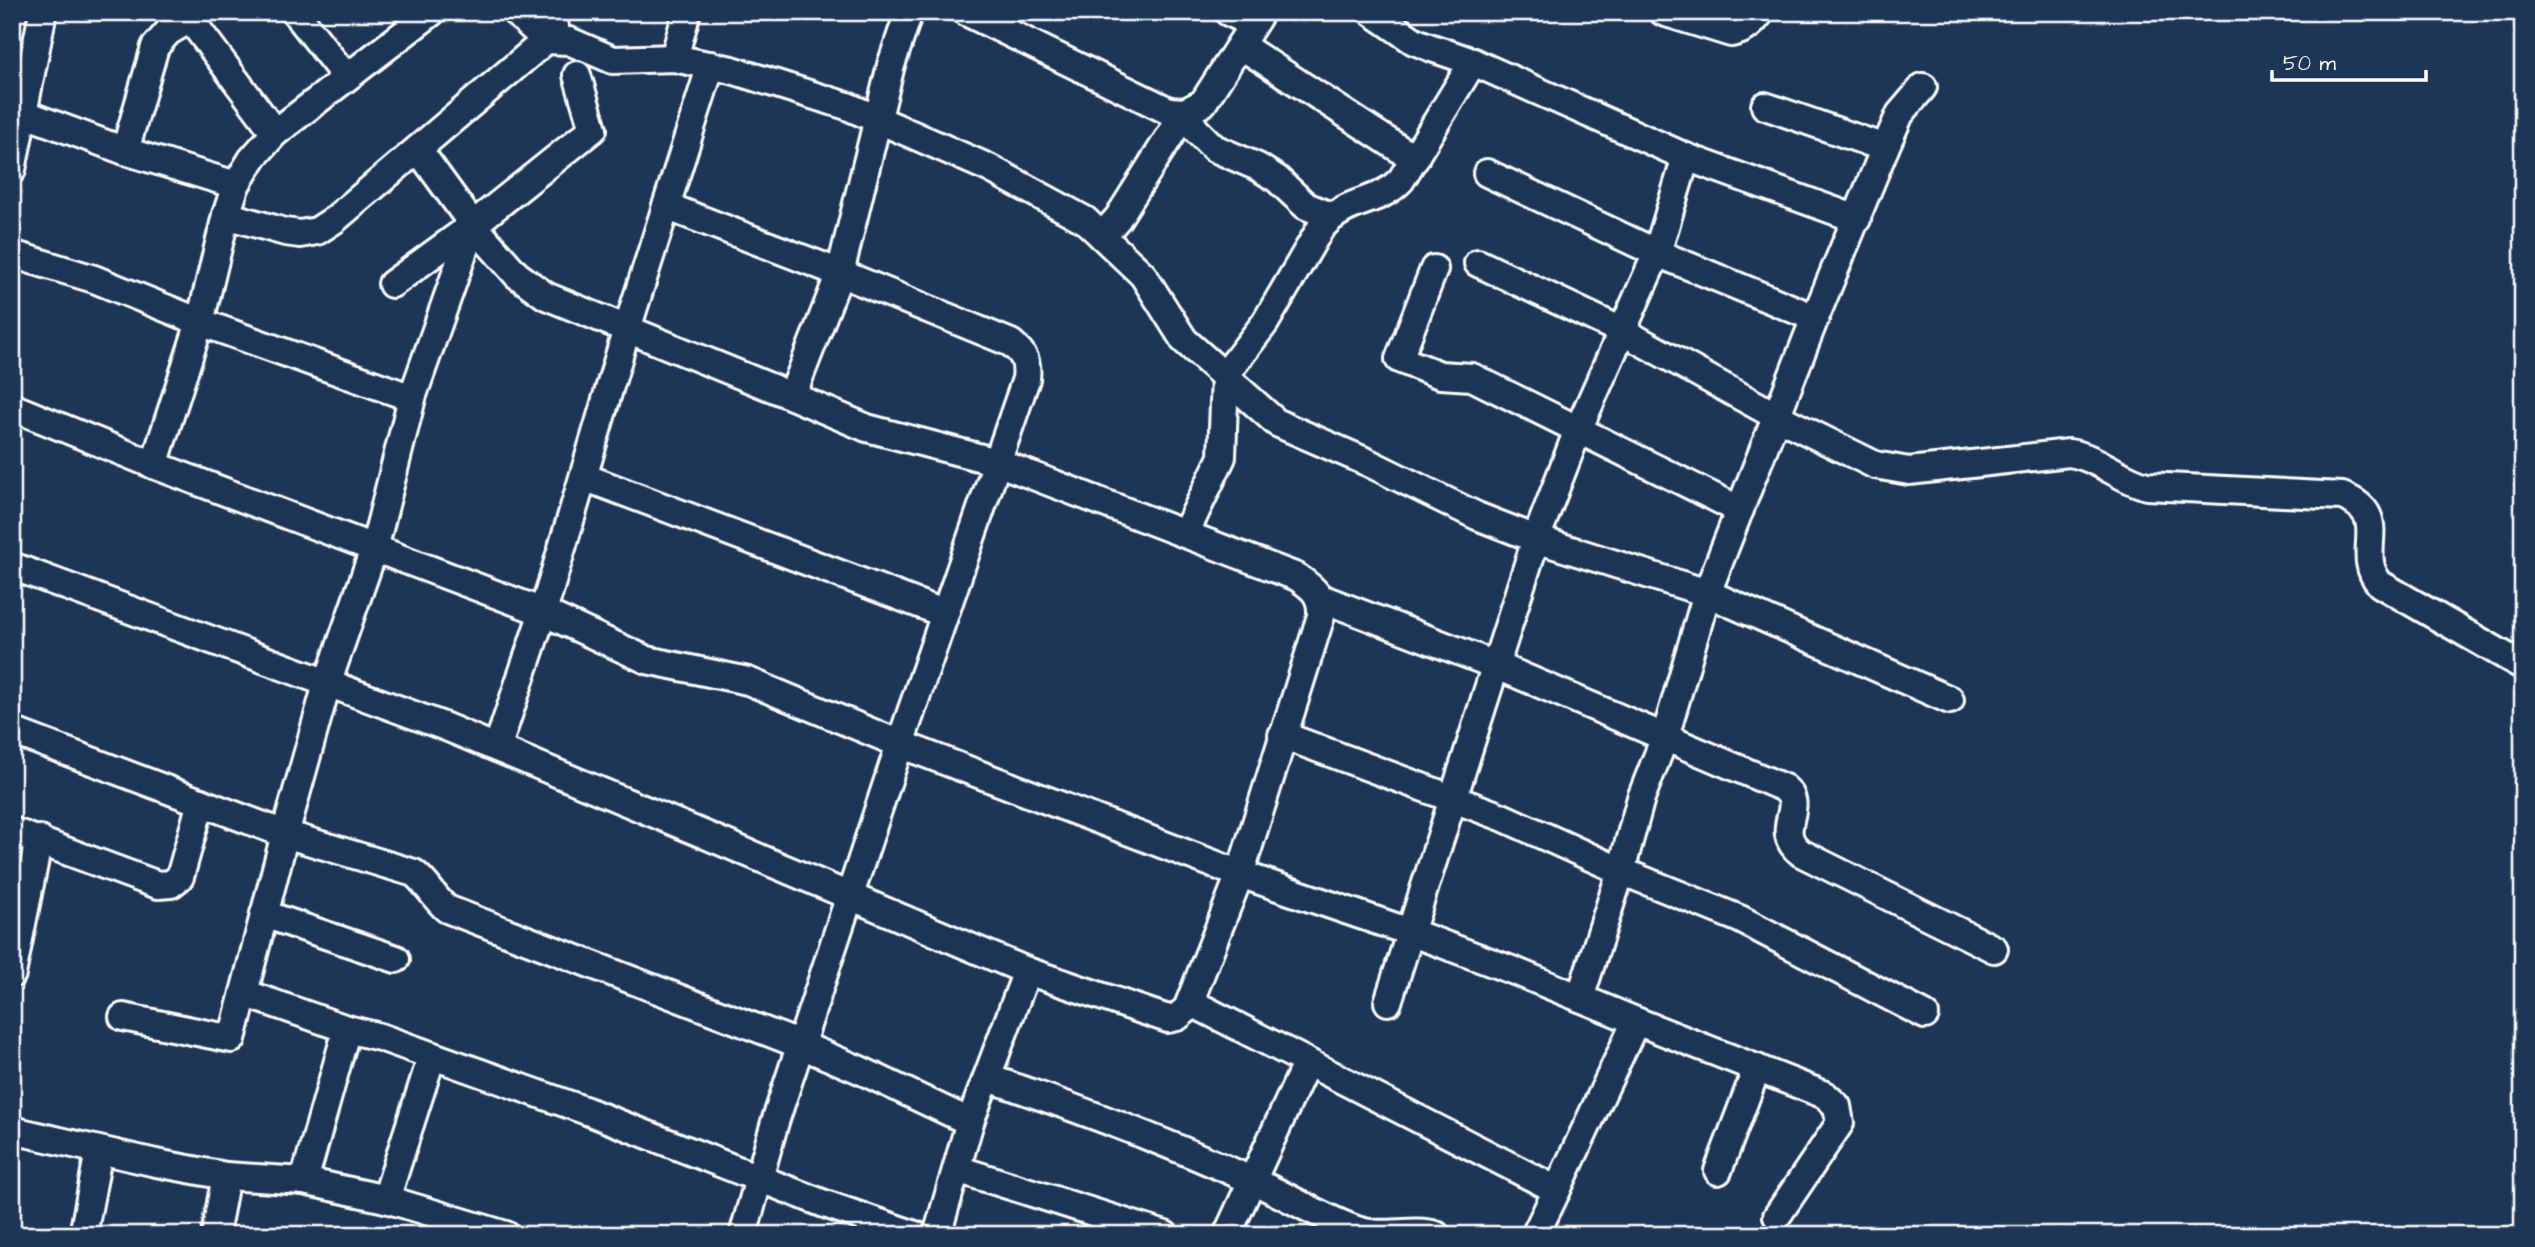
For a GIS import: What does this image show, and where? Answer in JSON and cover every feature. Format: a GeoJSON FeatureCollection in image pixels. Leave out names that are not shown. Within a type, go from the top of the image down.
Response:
{"type":"FeatureCollection","features":[{"type":"Feature","properties":{"kind":"street"},"geometry":{"type":"LineString","coordinates":[[12,170],[17,111],[43,12]]}},
{"type":"Feature","properties":{"kind":"street"},"geometry":{"type":"LineString","coordinates":[[295,12],[346,77]]}},
{"type":"Feature","properties":{"kind":"street"},"geometry":{"type":"LineString","coordinates":[[154,465],[200,322],[236,185],[252,159],[275,133],[432,12]]}},
{"type":"Feature","properties":{"kind":"street"},"geometry":{"type":"LineString","coordinates":[[515,12],[613,60],[674,58],[711,65],[847,106],[989,168],[1085,220],[1143,275],[1184,340],[1277,423],[1477,516],[1535,539],[1707,593],[1950,700]]}},
{"type":"Feature","properties":{"kind":"street"},"geometry":{"type":"LineString","coordinates":[[674,58],[687,12]]}},
{"type":"Feature","properties":{"kind":"street"},"geometry":{"type":"LineString","coordinates":[[792,396],[840,273],[876,119],[909,12]]}},
{"type":"Feature","properties":{"kind":"street"},"geometry":{"type":"LineString","coordinates":[[966,12],[1169,111],[1185,111],[1203,103],[1251,27]]}},
{"type":"Feature","properties":{"kind":"street"},"geometry":{"type":"LineString","coordinates":[[1228,12],[1251,27],[1415,159]]}},
{"type":"Feature","properties":{"kind":"street"},"geometry":{"type":"LineString","coordinates":[[1372,12],[1414,41],[1474,62],[1686,157],[1857,219]]}},
{"type":"Feature","properties":{"kind":"street"},"geometry":{"type":"LineString","coordinates":[[1663,12],[1731,33],[1750,26],[1761,12]]}},
{"type":"Feature","properties":{"kind":"street"},"geometry":{"type":"LineString","coordinates":[[125,150],[155,47],[187,15],[275,133]]}},
{"type":"Feature","properties":{"kind":"street"},"geometry":{"type":"LineString","coordinates":[[226,215],[285,232],[317,231],[418,149],[553,30]]}},
{"type":"Feature","properties":{"kind":"street"},"geometry":{"type":"LineString","coordinates":[[1185,534],[1222,457],[1225,375],[1265,323],[1320,229],[1331,216],[1350,205],[1393,188],[1415,159],[1474,62]]}},
{"type":"Feature","properties":{"kind":"street"},"geometry":{"type":"LineString","coordinates":[[497,748],[543,612],[627,328],[711,65]]}},
{"type":"Feature","properties":{"kind":"street"},"geometry":{"type":"LineString","coordinates":[[392,284],[473,225],[593,129],[577,75]]}},
{"type":"Feature","properties":{"kind":"street"},"geometry":{"type":"LineString","coordinates":[[1580,998],[1621,871],[1641,798],[1665,737],[1707,593],[1815,317],[1885,148],[1900,114],[1923,87]]}},
{"type":"Feature","properties":{"kind":"street"},"geometry":{"type":"LineString","coordinates":[[1765,106],[1885,148]]}},
{"type":"Feature","properties":{"kind":"street"},"geometry":{"type":"LineString","coordinates":[[17,111],[125,150],[236,185]]}},
{"type":"Feature","properties":{"kind":"street"},"geometry":{"type":"LineString","coordinates":[[1101,236],[1118,218],[1185,111]]}},
{"type":"Feature","properties":{"kind":"street"},"geometry":{"type":"LineString","coordinates":[[1185,111],[1196,131],[1214,148],[1258,167],[1278,179],[1306,206],[1331,216]]}},
{"type":"Feature","properties":{"kind":"street"},"geometry":{"type":"LineString","coordinates":[[12,566],[497,748],[1027,971],[1168,1019],[1177,1017],[1187,1009],[1240,874],[1321,616],[1321,604],[1315,590],[1297,577],[997,462],[867,428],[546,296],[517,275],[473,225],[418,149]]}},
{"type":"Feature","properties":{"kind":"street"},"geometry":{"type":"LineString","coordinates":[[1388,1002],[1535,539],[1578,430],[1657,253],[1686,157]]}},
{"type":"Feature","properties":{"kind":"street"},"geometry":{"type":"LineString","coordinates":[[1487,173],[1657,253],[1815,317]]}},
{"type":"Feature","properties":{"kind":"street"},"geometry":{"type":"LineString","coordinates":[[666,206],[1011,343],[1022,352],[1028,363],[1026,379],[943,613],[801,1045],[743,1235]]}},
{"type":"Feature","properties":{"kind":"street"},"geometry":{"type":"LineString","coordinates":[[123,1017],[232,1039],[327,684],[374,549],[412,398],[473,225]]}},
{"type":"Feature","properties":{"kind":"street"},"geometry":{"type":"LineString","coordinates":[[12,254],[94,279],[200,322],[412,398]]}},
{"type":"Feature","properties":{"kind":"street"},"geometry":{"type":"LineString","coordinates":[[1478,263],[1622,331],[1777,417],[1858,458],[1893,469],[1909,471],[2069,453],[2083,455],[2120,477],[2147,486],[2342,496],[2357,502],[2369,516],[2371,568],[2381,584],[2523,666]]}},
{"type":"Feature","properties":{"kind":"street"},"geometry":{"type":"LineString","coordinates":[[1434,269],[1399,359],[1440,375],[1472,377],[1740,510]]}},
{"type":"Feature","properties":{"kind":"street"},"geometry":{"type":"LineString","coordinates":[[12,407],[154,465],[543,612],[647,660],[748,681],[900,744],[1240,874],[1410,932],[1825,1095],[1837,1106],[1840,1123],[1777,1216]]}},
{"type":"Feature","properties":{"kind":"street"},"geometry":{"type":"LineString","coordinates":[[584,477],[943,613]]}},
{"type":"Feature","properties":{"kind":"street"},"geometry":{"type":"LineString","coordinates":[[1318,597],[1495,665],[1784,788],[1794,800],[1787,834],[1792,847],[1994,949]]}},
{"type":"Feature","properties":{"kind":"street"},"geometry":{"type":"LineString","coordinates":[[12,731],[285,834],[414,873],[424,880],[437,900],[447,909],[801,1045],[970,1122]]}},
{"type":"Feature","properties":{"kind":"street"},"geometry":{"type":"LineString","coordinates":[[1282,735],[1502,817],[1621,871],[1741,919],[1925,1015]]}},
{"type":"Feature","properties":{"kind":"street"},"geometry":{"type":"LineString","coordinates":[[12,831],[158,884],[171,884],[180,877],[201,802]]}},
{"type":"Feature","properties":{"kind":"street"},"geometry":{"type":"LineString","coordinates":[[12,974],[39,839]]}},
{"type":"Feature","properties":{"kind":"street"},"geometry":{"type":"LineString","coordinates":[[264,914],[396,959]]}},
{"type":"Feature","properties":{"kind":"street"},"geometry":{"type":"LineString","coordinates":[[937,1235],[970,1122],[1027,971]]}},
{"type":"Feature","properties":{"kind":"street"},"geometry":{"type":"LineString","coordinates":[[244,993],[347,1029],[380,1037],[587,1111],[915,1235]]}},
{"type":"Feature","properties":{"kind":"street"},"geometry":{"type":"LineString","coordinates":[[1190,1002],[1557,1190]]}},
{"type":"Feature","properties":{"kind":"street"},"geometry":{"type":"LineString","coordinates":[[1535,1235],[1636,1021]]}},
{"type":"Feature","properties":{"kind":"street"},"geometry":{"type":"LineString","coordinates":[[304,1181],[347,1029]]}},
{"type":"Feature","properties":{"kind":"street"},"geometry":{"type":"LineString","coordinates":[[386,1199],[432,1056]]}},
{"type":"Feature","properties":{"kind":"street"},"geometry":{"type":"LineString","coordinates":[[1227,1235],[1307,1062]]}},
{"type":"Feature","properties":{"kind":"street"},"geometry":{"type":"LineString","coordinates":[[1718,1171],[1757,1068]]}},
{"type":"Feature","properties":{"kind":"street"},"geometry":{"type":"LineString","coordinates":[[988,1078],[1129,1128],[1252,1180],[1359,1231],[1422,1232],[1436,1235]]}},
{"type":"Feature","properties":{"kind":"street"},"geometry":{"type":"LineString","coordinates":[[12,1130],[99,1151],[226,1176],[304,1181],[386,1199],[506,1235]]}},
{"type":"Feature","properties":{"kind":"street"},"geometry":{"type":"LineString","coordinates":[[83,1235],[99,1151]]}},
{"type":"Feature","properties":{"kind":"street"},"geometry":{"type":"LineString","coordinates":[[957,1169],[1165,1235]]}},
{"type":"Feature","properties":{"kind":"street"},"geometry":{"type":"LineString","coordinates":[[215,1235],[226,1176]]}}]}
